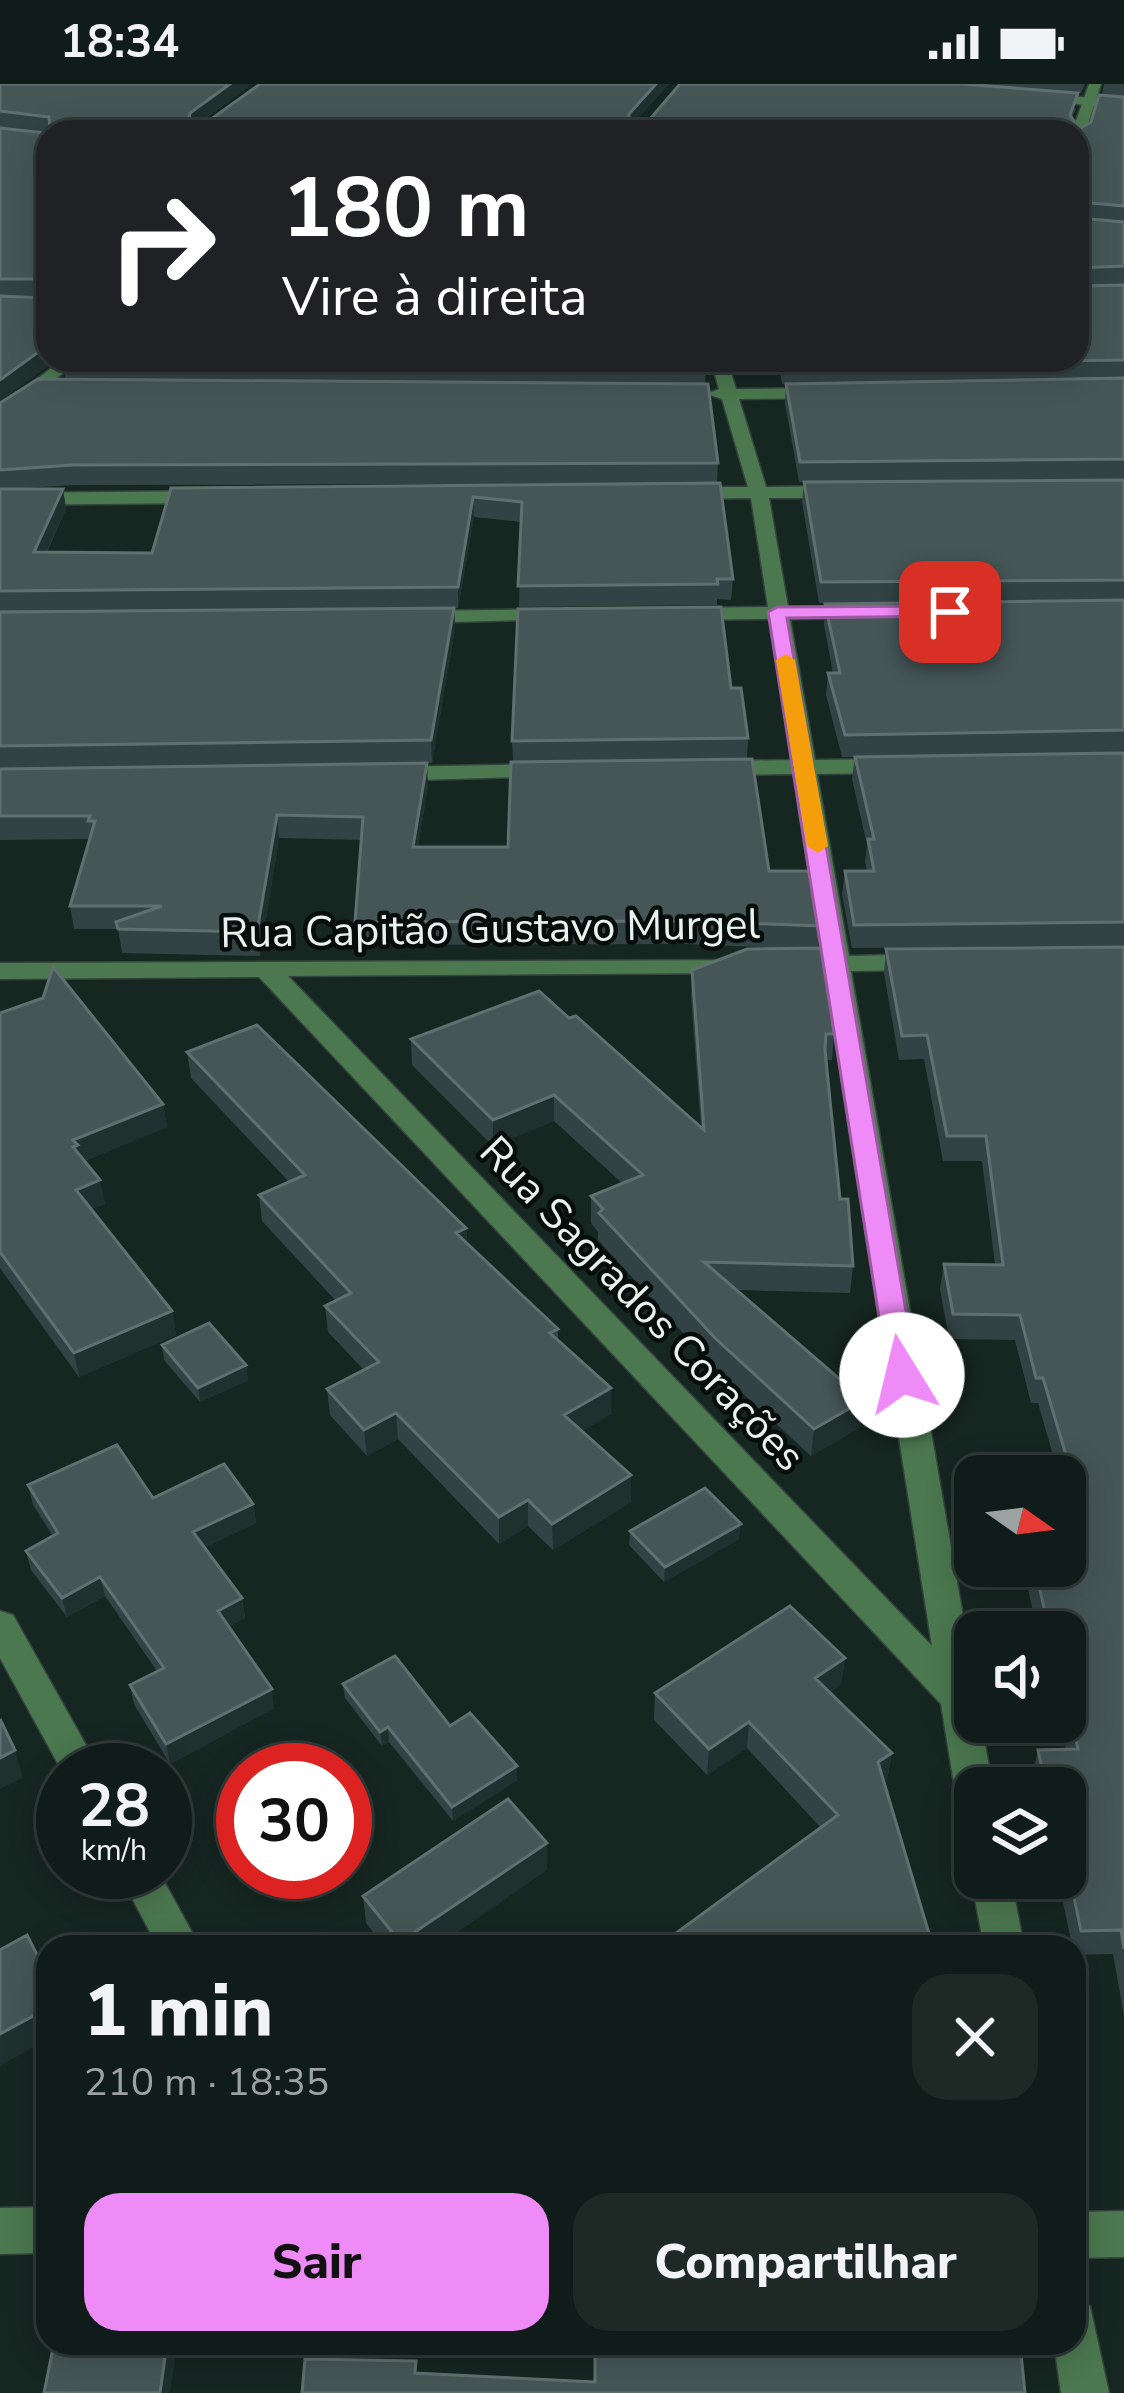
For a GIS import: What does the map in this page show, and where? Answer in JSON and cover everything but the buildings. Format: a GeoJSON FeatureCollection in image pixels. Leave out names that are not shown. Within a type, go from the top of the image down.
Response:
{"type":"FeatureCollection","features":[{"type":"Feature","properties":{"kind":"street"},"geometry":{"type":"LineString","coordinates":[[1082,120],[1095,84]]}},
{"type":"Feature","properties":{"kind":"street"},"geometry":{"type":"LineString","coordinates":[[1016,95],[1124,104]]}},
{"type":"Feature","properties":{"kind":"street"},"geometry":{"type":"LineString","coordinates":[[0,415],[58,372]]}},
{"type":"Feature","properties":{"kind":"street"},"geometry":{"type":"LineString","coordinates":[[723,372],[759,493],[954,1688]]}},
{"type":"Feature","properties":{"kind":"street"},"geometry":{"type":"LineString","coordinates":[[37,388],[61,388]]}},
{"type":"Feature","properties":{"kind":"street"},"geometry":{"type":"LineString","coordinates":[[707,394],[847,392]]}},
{"type":"Feature","properties":{"kind":"street"},"geometry":{"type":"LineString","coordinates":[[664,494],[873,491]]}},
{"type":"Feature","properties":{"kind":"street"},"geometry":{"type":"LineString","coordinates":[[0,499],[237,497]]}},
{"type":"Feature","properties":{"kind":"street"},"geometry":{"type":"LineString","coordinates":[[659,614],[892,612]]}},
{"type":"Feature","properties":{"kind":"street"},"geometry":{"type":"LineString","coordinates":[[400,618],[589,615]]}},
{"type":"Feature","properties":{"kind":"street"},"geometry":{"type":"LineString","coordinates":[[688,769],[920,766]]}},
{"type":"Feature","properties":{"kind":"street"},"geometry":{"type":"LineString","coordinates":[[356,774],[569,771]]}},
{"type":"Feature","properties":{"kind":"street","name":"Rua Capitão Gustavo Murgel"},"geometry":{"type":"LineString","coordinates":[[0,971],[946,962]]}},
{"type":"Feature","properties":{"kind":"street","name":"Rua Sagrados Corações"},"geometry":{"type":"LineString","coordinates":[[268,971],[954,1693]]}},
{"type":"Feature","properties":{"kind":"street"},"geometry":{"type":"LineString","coordinates":[[0,1625],[66,1743]]}},
{"type":"Feature","properties":{"kind":"street"},"geometry":{"type":"LineString","coordinates":[[153,1899],[173,1935]]}},
{"type":"Feature","properties":{"kind":"street"},"geometry":{"type":"LineString","coordinates":[[995,1899],[1002,1935]]}},
{"type":"Feature","properties":{"kind":"street"},"geometry":{"type":"LineString","coordinates":[[0,2231],[36,2230]]}},
{"type":"Feature","properties":{"kind":"street"},"geometry":{"type":"LineString","coordinates":[[1086,2235],[1124,2234]]}},
{"type":"Feature","properties":{"kind":"street"},"geometry":{"type":"LineString","coordinates":[[1079,2355],[1085,2393]]}},
{"type":"Feature","properties":{"kind":"slow traffic"},"geometry":{"type":"LineString","coordinates":[[786,660],[818,846]]}},
{"type":"Feature","properties":{"kind":"route"},"geometry":{"type":"LineString","coordinates":[[902,1375],[777,612],[950,612]]}}]}
